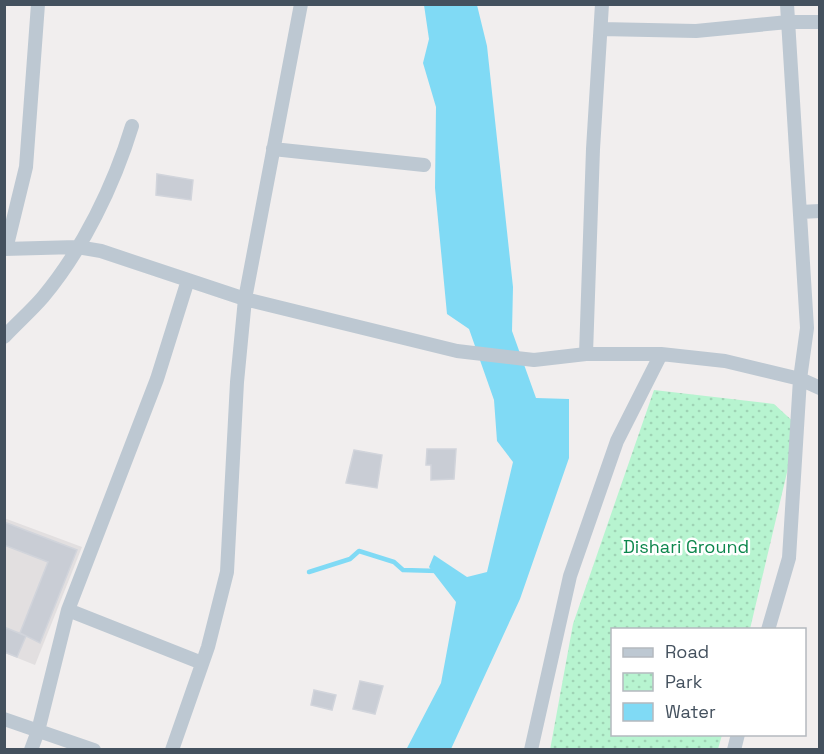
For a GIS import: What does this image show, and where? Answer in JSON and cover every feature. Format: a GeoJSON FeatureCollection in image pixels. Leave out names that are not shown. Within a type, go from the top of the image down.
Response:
{"type":"FeatureCollection","features":[{"type":"Feature","properties":{"kind":"street"},"geometry":{"type":"LineString","coordinates":[[38,4],[26,167],[5,249],[77,247],[101,251],[245,299],[457,351],[534,360],[586,354],[661,354],[725,361],[800,379],[819,388]]}},
{"type":"Feature","properties":{"kind":"street"},"geometry":{"type":"LineString","coordinates":[[172,750],[202,663],[227,572],[237,382],[245,299],[301,4]]}},
{"type":"Feature","properties":{"kind":"street"},"geometry":{"type":"LineString","coordinates":[[586,354],[593,148],[602,4]]}},
{"type":"Feature","properties":{"kind":"street"},"geometry":{"type":"LineString","coordinates":[[769,628],[789,558],[800,379],[813,329],[800,212],[787,4]]}},
{"type":"Feature","properties":{"kind":"street"},"geometry":{"type":"LineString","coordinates":[[601,29],[696,31],[788,22],[819,22]]}},
{"type":"Feature","properties":{"kind":"street"},"geometry":{"type":"LineString","coordinates":[[4,337],[44,296],[77,247],[111,182],[132,126]]}},
{"type":"Feature","properties":{"kind":"street"},"geometry":{"type":"LineString","coordinates":[[273,149],[424,165]]}},
{"type":"Feature","properties":{"kind":"street"},"geometry":{"type":"LineString","coordinates":[[800,212],[819,211]]}},
{"type":"Feature","properties":{"kind":"street"},"geometry":{"type":"LineString","coordinates":[[31,750],[38,731],[68,610],[157,379],[188,280]]}},
{"type":"Feature","properties":{"kind":"street"},"geometry":{"type":"LineString","coordinates":[[531,750],[570,576],[617,441],[661,354]]}},
{"type":"Feature","properties":{"kind":"street"},"geometry":{"type":"LineString","coordinates":[[68,610],[202,663]]}},
{"type":"Feature","properties":{"kind":"street"},"geometry":{"type":"LineString","coordinates":[[4,719],[94,750]]}},
{"type":"Feature","properties":{"kind":"shaded area"},"geometry":{"type":"Polygon","coordinates":[[[4,518],[82,547],[35,665],[5,653],[4,518]]]}},
{"type":"Feature","properties":{"kind":"green space","name":"Dishari Ground"},"geometry":{"type":"Polygon","coordinates":[[[654,390],[774,404],[798,426],[750,628],[611,628],[611,736],[722,736],[718,749],[550,750],[573,624],[654,390]]]}},
{"type":"Feature","properties":{"kind":"water"},"geometry":{"type":"Polygon","coordinates":[[[424,5],[477,5],[487,46],[513,287],[512,331],[536,398],[569,399],[569,458],[520,599],[451,749],[406,750],[441,683],[456,602],[429,567],[434,555],[467,577],[487,572],[513,462],[497,441],[494,400],[469,329],[447,314],[435,188],[436,107],[423,63],[429,39],[424,5]]]}},
{"type":"Feature","properties":{"kind":"building"},"geometry":{"type":"Polygon","coordinates":[[[157,174],[193,180],[191,200],[156,195],[157,174]]]}},
{"type":"Feature","properties":{"kind":"building"},"geometry":{"type":"Polygon","coordinates":[[[427,449],[456,449],[454,479],[431,480],[431,465],[426,465],[427,449]]]}},
{"type":"Feature","properties":{"kind":"building"},"geometry":{"type":"Polygon","coordinates":[[[354,450],[382,455],[377,488],[346,483],[354,450]]]}},
{"type":"Feature","properties":{"kind":"building"},"geometry":{"type":"Polygon","coordinates":[[[4,522],[77,550],[40,643],[20,633],[48,562],[4,545],[4,522]]]}},
{"type":"Feature","properties":{"kind":"building"},"geometry":{"type":"Polygon","coordinates":[[[4,627],[26,636],[17,657],[4,652],[4,627]]]}},
{"type":"Feature","properties":{"kind":"building"},"geometry":{"type":"Polygon","coordinates":[[[360,681],[383,686],[375,714],[353,709],[360,681]]]}},
{"type":"Feature","properties":{"kind":"building"},"geometry":{"type":"Polygon","coordinates":[[[314,690],[336,695],[332,710],[311,705],[314,690]]]}},
{"type":"Feature","properties":{"kind":"waterway"},"geometry":{"type":"LineString","coordinates":[[309,572],[350,559],[359,551],[394,562],[403,570],[438,571]]}}]}
